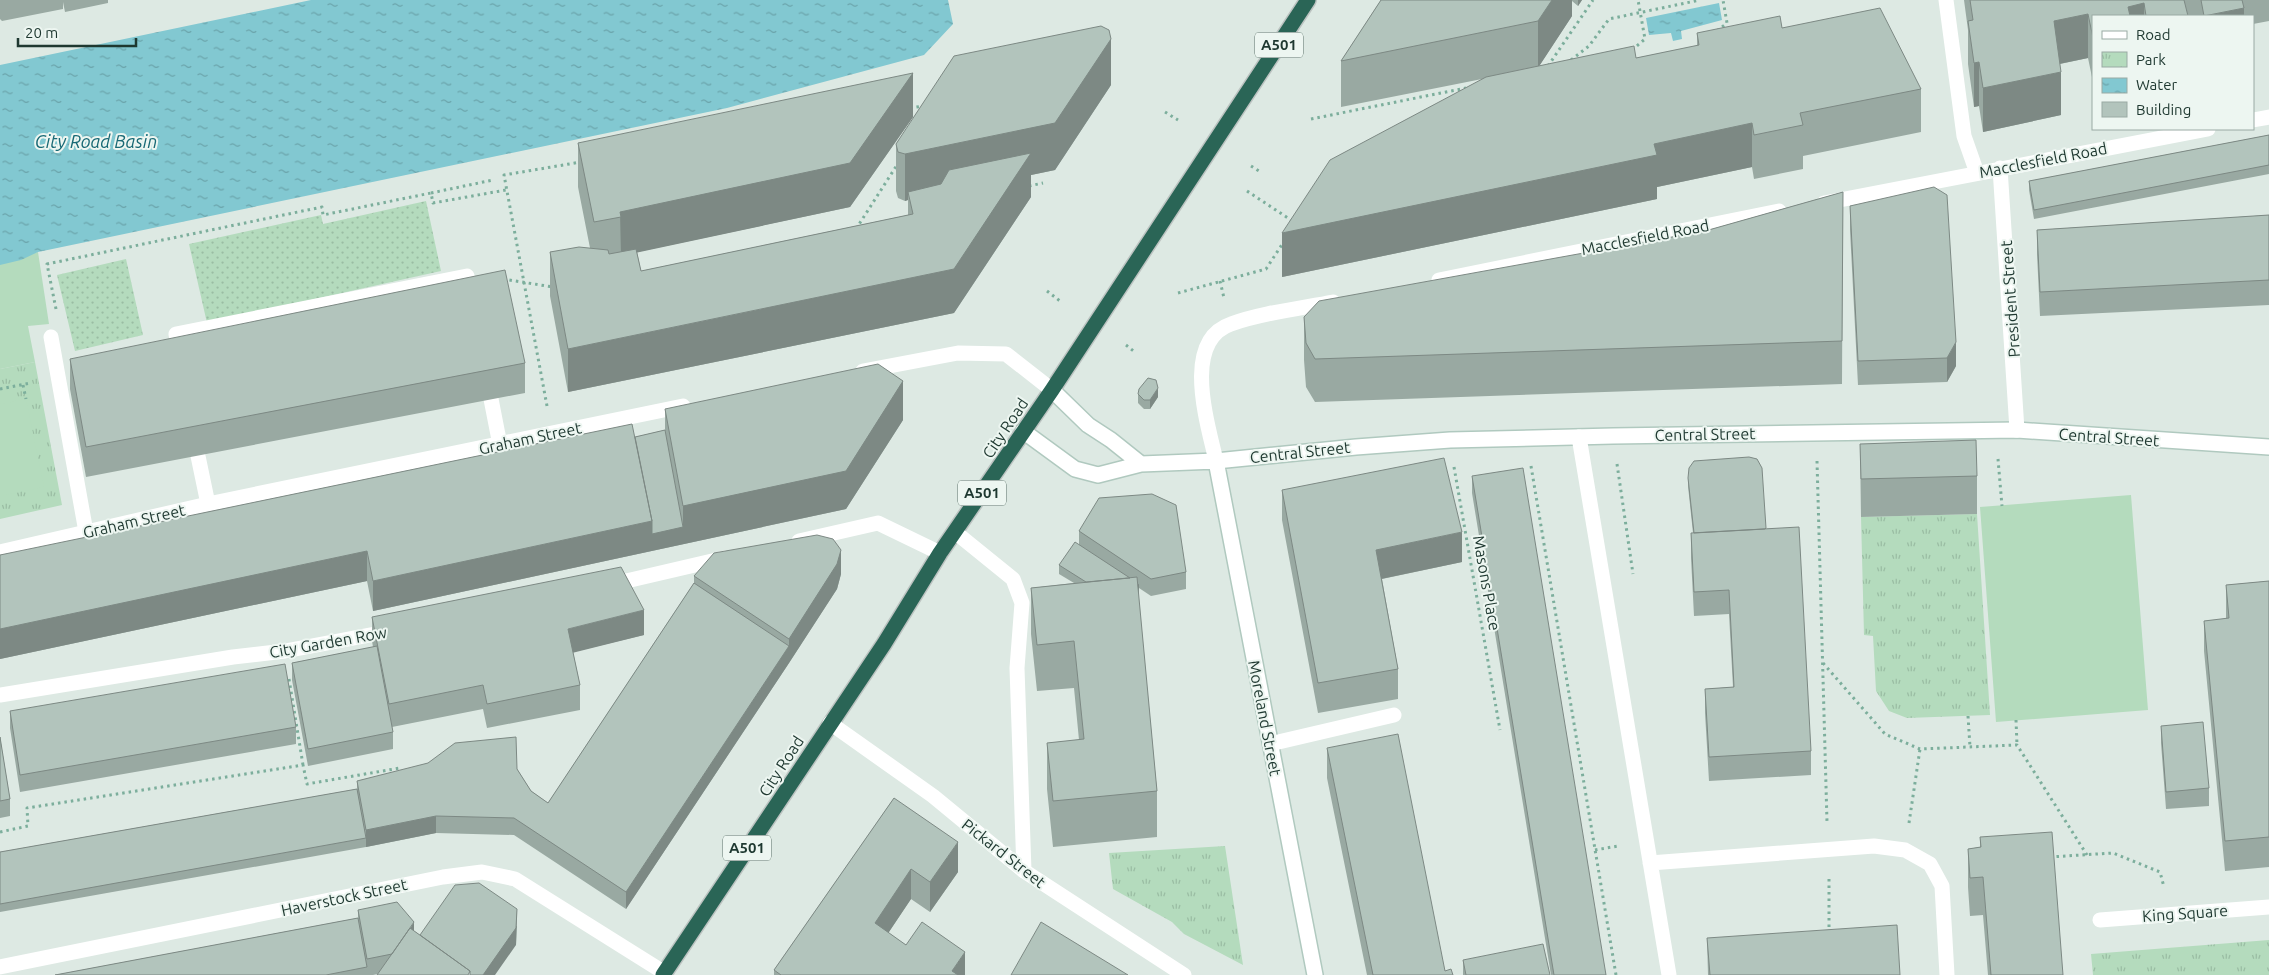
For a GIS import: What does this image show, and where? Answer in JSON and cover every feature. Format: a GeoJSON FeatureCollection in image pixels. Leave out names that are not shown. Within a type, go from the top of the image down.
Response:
{"type":"FeatureCollection","features":[{"type":"Feature","properties":{"kind":"highway","name":"City Road"},"geometry":{"type":"LineString","coordinates":[[664,974],[884,644],[940,553],[1052,390],[1308,0]]}},
{"type":"Feature","properties":{"kind":"street"},"geometry":{"type":"LineString","coordinates":[[1946,0],[1964,136],[1977,173]]}},
{"type":"Feature","properties":{"kind":"street"},"geometry":{"type":"LineString","coordinates":[[2254,120],[2269,117]]}},
{"type":"Feature","properties":{"kind":"street","name":"Macclesfield Road"},"geometry":{"type":"LineString","coordinates":[[1809,205],[2203,130]]}},
{"type":"Feature","properties":{"kind":"street","name":"President Street"},"geometry":{"type":"LineString","coordinates":[[2000,168],[2018,430]]}},
{"type":"Feature","properties":{"kind":"street","name":"Macclesfield Road"},"geometry":{"type":"LineString","coordinates":[[1420,284],[1790,209]]}},
{"type":"Feature","properties":{"kind":"street"},"geometry":{"type":"LineString","coordinates":[[182,366],[176,334],[467,276],[473,307]]}},
{"type":"Feature","properties":{"kind":"street"},"geometry":{"type":"LineString","coordinates":[[1216,461],[1204,409],[1200,371],[1206,349],[1215,336],[1230,324],[1343,300]]}},
{"type":"Feature","properties":{"kind":"street"},"geometry":{"type":"LineString","coordinates":[[51,337],[86,532]]}},
{"type":"Feature","properties":{"kind":"street"},"geometry":{"type":"LineString","coordinates":[[852,373],[958,353],[1006,354],[1052,390],[1088,425],[1111,440],[1141,464]]}},
{"type":"Feature","properties":{"kind":"street"},"geometry":{"type":"LineString","coordinates":[[491,399],[500,445]]}},
{"type":"Feature","properties":{"kind":"street","name":"Graham Street"},"geometry":{"type":"LineString","coordinates":[[0,552],[208,504],[698,403]]}},
{"type":"Feature","properties":{"kind":"street","name":"Central Street"},"geometry":{"type":"LineString","coordinates":[[1023,431],[1075,469],[1098,475],[1141,464],[1216,461],[1346,447],[1450,440],[1526,438],[2018,430],[2269,447]]}},
{"type":"Feature","properties":{"kind":"street"},"geometry":{"type":"LineString","coordinates":[[1579,437],[1669,975]]}},
{"type":"Feature","properties":{"kind":"street"},"geometry":{"type":"LineString","coordinates":[[198,456],[208,504]]}},
{"type":"Feature","properties":{"kind":"street","name":"Moreland Street"},"geometry":{"type":"LineString","coordinates":[[1216,461],[1315,975]]}},
{"type":"Feature","properties":{"kind":"street"},"geometry":{"type":"LineString","coordinates":[[787,543],[878,524],[940,553]]}},
{"type":"Feature","properties":{"kind":"street"},"geometry":{"type":"LineString","coordinates":[[954,532],[1014,580],[1022,603],[1017,668],[1024,872]]}},
{"type":"Feature","properties":{"kind":"street"},"geometry":{"type":"LineString","coordinates":[[593,589],[738,555]]}},
{"type":"Feature","properties":{"kind":"street","name":"City Garden Row"},"geometry":{"type":"LineString","coordinates":[[0,696],[233,657],[285,652],[410,627]]}},
{"type":"Feature","properties":{"kind":"street"},"geometry":{"type":"LineString","coordinates":[[1270,744],[1394,715]]}},
{"type":"Feature","properties":{"kind":"street","name":"Pickard Street"},"geometry":{"type":"LineString","coordinates":[[830,723],[933,796],[1024,872],[1184,975]]}},
{"type":"Feature","properties":{"kind":"street"},"geometry":{"type":"LineString","coordinates":[[1650,864],[1874,846],[1905,850],[1930,864],[1942,886],[1947,975]]}},
{"type":"Feature","properties":{"kind":"street","name":"Haverstock Street"},"geometry":{"type":"LineString","coordinates":[[0,967],[443,877],[482,872],[514,879],[664,974]]}},
{"type":"Feature","properties":{"kind":"street","name":"King Square"},"geometry":{"type":"LineString","coordinates":[[2100,920],[2269,907]]}},
{"type":"Feature","properties":{"kind":"path"},"geometry":{"type":"LineString","coordinates":[[1546,69],[1593,0]]}},
{"type":"Feature","properties":{"kind":"path"},"geometry":{"type":"LineString","coordinates":[[1627,54],[1646,39],[1638,0]]}},
{"type":"Feature","properties":{"kind":"path"},"geometry":{"type":"LineString","coordinates":[[1567,64],[1589,46],[1609,19],[1700,0]]}},
{"type":"Feature","properties":{"kind":"path"},"geometry":{"type":"LineString","coordinates":[[1715,32],[1727,23],[1723,0]]}},
{"type":"Feature","properties":{"kind":"path"},"geometry":{"type":"LineString","coordinates":[[1311,119],[1475,87]]}},
{"type":"Feature","properties":{"kind":"path"},"geometry":{"type":"LineString","coordinates":[[907,108],[927,105]]}},
{"type":"Feature","properties":{"kind":"path"},"geometry":{"type":"LineString","coordinates":[[1165,112],[1178,120]]}},
{"type":"Feature","properties":{"kind":"path"},"geometry":{"type":"LineString","coordinates":[[852,234],[900,161]]}},
{"type":"Feature","properties":{"kind":"path"},"geometry":{"type":"LineString","coordinates":[[552,434],[504,175],[582,162]]}},
{"type":"Feature","properties":{"kind":"path"},"geometry":{"type":"LineString","coordinates":[[1251,166],[1259,171]]}},
{"type":"Feature","properties":{"kind":"path"},"geometry":{"type":"LineString","coordinates":[[51,337],[61,335],[47,264],[322,207],[323,215],[493,180]]}},
{"type":"Feature","properties":{"kind":"path"},"geometry":{"type":"LineString","coordinates":[[1023,188],[1043,184]]}},
{"type":"Feature","properties":{"kind":"path"},"geometry":{"type":"LineString","coordinates":[[431,194],[433,203],[506,190]]}},
{"type":"Feature","properties":{"kind":"path"},"geometry":{"type":"LineString","coordinates":[[1247,191],[1297,224]]}},
{"type":"Feature","properties":{"kind":"path"},"geometry":{"type":"LineString","coordinates":[[1178,293],[1266,269],[1287,239]]}},
{"type":"Feature","properties":{"kind":"path"},"geometry":{"type":"LineString","coordinates":[[467,276],[524,281],[557,288]]}},
{"type":"Feature","properties":{"kind":"path"},"geometry":{"type":"LineString","coordinates":[[1220,281],[1224,299]]}},
{"type":"Feature","properties":{"kind":"path"},"geometry":{"type":"LineString","coordinates":[[1047,291],[1060,301]]}},
{"type":"Feature","properties":{"kind":"path"},"geometry":{"type":"LineString","coordinates":[[1126,345],[1136,353]]}},
{"type":"Feature","properties":{"kind":"path"},"geometry":{"type":"LineString","coordinates":[[24,384],[26,399]]}},
{"type":"Feature","properties":{"kind":"path"},"geometry":{"type":"LineString","coordinates":[[1996,431],[2002,506]]}},
{"type":"Feature","properties":{"kind":"path"},"geometry":{"type":"LineString","coordinates":[[1816,433],[1829,942]]}},
{"type":"Feature","properties":{"kind":"path"},"geometry":{"type":"LineString","coordinates":[[1526,438],[1616,975]]}},
{"type":"Feature","properties":{"kind":"path","name":"Masons Place"},"geometry":{"type":"LineString","coordinates":[[1450,440],[1500,730]]}},
{"type":"Feature","properties":{"kind":"path"},"geometry":{"type":"LineString","coordinates":[[285,652],[307,784],[400,768]]}},
{"type":"Feature","properties":{"kind":"path"},"geometry":{"type":"LineString","coordinates":[[1823,662],[1885,734],[1920,749],[2016,745]]}},
{"type":"Feature","properties":{"kind":"path"},"geometry":{"type":"LineString","coordinates":[[1968,716],[1970,747]]}},
{"type":"Feature","properties":{"kind":"path"},"geometry":{"type":"LineString","coordinates":[[2016,720],[2016,745],[2087,855]]}},
{"type":"Feature","properties":{"kind":"path"},"geometry":{"type":"LineString","coordinates":[[1905,850],[1920,749]]}},
{"type":"Feature","properties":{"kind":"path"},"geometry":{"type":"LineString","coordinates":[[0,832],[28,826],[27,808],[303,765]]}},
{"type":"Feature","properties":{"kind":"path"},"geometry":{"type":"LineString","coordinates":[[2049,858],[2113,853],[2160,872],[2170,914]]}},
{"type":"Feature","properties":{"kind":"green space"},"geometry":{"type":"Polygon","coordinates":[[[426,201],[441,271],[207,323],[189,244],[321,215],[323,224],[426,201]]]}},
{"type":"Feature","properties":{"kind":"green space"},"geometry":{"type":"Polygon","coordinates":[[[38,252],[49,324],[28,326],[35,362],[0,369],[0,261],[38,252]]]}},
{"type":"Feature","properties":{"kind":"green space"},"geometry":{"type":"Polygon","coordinates":[[[126,259],[143,335],[75,351],[57,275],[126,259]]]}},
{"type":"Feature","properties":{"kind":"green space"},"geometry":{"type":"Polygon","coordinates":[[[35,362],[62,505],[0,519],[0,369],[35,362]]]}},
{"type":"Feature","properties":{"kind":"green space"},"geometry":{"type":"Polygon","coordinates":[[[26,399],[44,487],[0,496],[0,404],[26,399]]]}},
{"type":"Feature","properties":{"kind":"green space"},"geometry":{"type":"Polygon","coordinates":[[[2131,495],[2148,710],[1996,722],[1980,507],[2131,495]]]}},
{"type":"Feature","properties":{"kind":"green space"},"geometry":{"type":"Polygon","coordinates":[[[1977,514],[1990,715],[1907,718],[1889,711],[1876,691],[1873,636],[1864,635],[1861,517],[1977,514]]]}},
{"type":"Feature","properties":{"kind":"green space"},"geometry":{"type":"Polygon","coordinates":[[[1225,846],[1243,965],[1184,934],[1172,922],[1113,889],[1109,853],[1225,846]]]}},
{"type":"Feature","properties":{"kind":"green space"},"geometry":{"type":"Polygon","coordinates":[[[2269,940],[2269,975],[2093,975],[2091,954],[2269,940]]]}},
{"type":"Feature","properties":{"kind":"water","name":"City Road Basin"},"geometry":{"type":"Polygon","coordinates":[[[311,0],[948,0],[953,24],[924,55],[727,108],[38,252],[21,260],[0,265],[0,65],[311,0]]]}},
{"type":"Feature","properties":{"kind":"water"},"geometry":{"type":"Polygon","coordinates":[[[1719,3],[1722,20],[1681,31],[1682,39],[1673,41],[1671,33],[1649,35],[1646,18],[1719,3]]]}},
{"type":"Feature","properties":{"kind":"building"},"geometry":{"type":"Polygon","coordinates":[[[1381,0],[1552,0],[1538,21],[1341,61],[1381,0]]]}},
{"type":"Feature","properties":{"kind":"building"},"geometry":{"type":"Polygon","coordinates":[[[1970,0],[2184,0],[2188,15],[2146,15],[2144,3],[2128,7],[2130,15],[2092,15],[2092,33],[2088,14],[2054,21],[2061,72],[1983,88],[1979,62],[1974,63],[1968,21],[1973,20],[1970,0]]]}},
{"type":"Feature","properties":{"kind":"building"},"geometry":{"type":"Polygon","coordinates":[[[2201,0],[2242,0],[2244,8],[2204,15],[2201,0]]]}},
{"type":"Feature","properties":{"kind":"building"},"geometry":{"type":"Polygon","coordinates":[[[1880,8],[1921,89],[1800,113],[1803,125],[1754,135],[1752,123],[1654,144],[1657,155],[1282,233],[1330,160],[1486,77],[1634,46],[1636,58],[1699,45],[1697,33],[1780,16],[1782,28],[1880,8]]]}},
{"type":"Feature","properties":{"kind":"building"},"geometry":{"type":"Polygon","coordinates":[[[1101,26],[1109,30],[1111,39],[1055,123],[905,154],[898,152],[896,144],[954,56],[1101,26]]]}},
{"type":"Feature","properties":{"kind":"building"},"geometry":{"type":"Polygon","coordinates":[[[913,73],[850,163],[620,212],[621,217],[594,222],[578,143],[913,73]]]}},
{"type":"Feature","properties":{"kind":"building"},"geometry":{"type":"Polygon","coordinates":[[[2269,135],[2269,165],[2034,210],[2029,181],[2269,135]]]}},
{"type":"Feature","properties":{"kind":"building"},"geometry":{"type":"Polygon","coordinates":[[[1031,153],[954,269],[568,349],[550,252],[579,247],[608,250],[609,254],[636,249],[641,271],[913,214],[908,192],[941,184],[949,170],[1031,153]]]}},
{"type":"Feature","properties":{"kind":"building"},"geometry":{"type":"Polygon","coordinates":[[[1934,187],[1947,195],[1956,342],[1947,358],[1858,361],[1850,206],[1934,187]]]}},
{"type":"Feature","properties":{"kind":"building"},"geometry":{"type":"Polygon","coordinates":[[[1843,192],[1842,341],[1315,359],[1306,343],[1304,317],[1319,301],[1705,231],[1843,192]]]}},
{"type":"Feature","properties":{"kind":"building"},"geometry":{"type":"Polygon","coordinates":[[[2269,215],[2269,280],[2040,292],[2037,230],[2269,215]]]}},
{"type":"Feature","properties":{"kind":"building"},"geometry":{"type":"Polygon","coordinates":[[[505,270],[525,363],[86,447],[70,359],[505,270]]]}},
{"type":"Feature","properties":{"kind":"building"},"geometry":{"type":"Polygon","coordinates":[[[878,364],[903,381],[846,471],[683,506],[665,409],[878,364]]]}},
{"type":"Feature","properties":{"kind":"building"},"geometry":{"type":"Polygon","coordinates":[[[1148,378],[1156,380],[1158,388],[1150,400],[1144,400],[1138,394],[1139,389],[1148,378]]]}},
{"type":"Feature","properties":{"kind":"building"},"geometry":{"type":"Polygon","coordinates":[[[632,424],[652,521],[373,581],[367,551],[0,629],[0,555],[632,424]]]}},
{"type":"Feature","properties":{"kind":"building"},"geometry":{"type":"Polygon","coordinates":[[[665,430],[683,527],[652,534],[652,521],[635,437],[665,430]]]}},
{"type":"Feature","properties":{"kind":"building"},"geometry":{"type":"Polygon","coordinates":[[[1976,440],[1977,476],[1861,479],[1860,444],[1976,440]]]}},
{"type":"Feature","properties":{"kind":"building"},"geometry":{"type":"Polygon","coordinates":[[[1749,457],[1757,459],[1762,468],[1766,528],[1694,533],[1688,478],[1689,468],[1694,461],[1749,457]]]}},
{"type":"Feature","properties":{"kind":"building"},"geometry":{"type":"Polygon","coordinates":[[[1444,458],[1462,532],[1376,550],[1398,669],[1318,683],[1282,490],[1444,458]]]}},
{"type":"Feature","properties":{"kind":"building"},"geometry":{"type":"Polygon","coordinates":[[[1523,468],[1606,975],[1554,975],[1472,476],[1523,468]]]}},
{"type":"Feature","properties":{"kind":"building"},"geometry":{"type":"Polygon","coordinates":[[[1152,494],[1176,505],[1186,572],[1151,579],[1079,531],[1099,498],[1152,494]]]}},
{"type":"Feature","properties":{"kind":"building"},"geometry":{"type":"Polygon","coordinates":[[[1799,527],[1811,751],[1709,757],[1705,689],[1734,687],[1729,590],[1694,592],[1691,533],[1799,527]]]}},
{"type":"Feature","properties":{"kind":"building"},"geometry":{"type":"Polygon","coordinates":[[[817,535],[833,539],[841,550],[837,564],[789,639],[694,576],[714,553],[817,535]]]}},
{"type":"Feature","properties":{"kind":"building"},"geometry":{"type":"Polygon","coordinates":[[[1075,542],[1130,578],[1086,582],[1059,565],[1075,542]]]}},
{"type":"Feature","properties":{"kind":"building"},"geometry":{"type":"Polygon","coordinates":[[[621,567],[644,610],[568,629],[580,685],[487,704],[483,685],[389,704],[372,617],[621,567]]]}},
{"type":"Feature","properties":{"kind":"building"},"geometry":{"type":"Polygon","coordinates":[[[1137,577],[1157,791],[1053,801],[1047,743],[1084,739],[1074,641],[1037,645],[1031,588],[1137,577]]]}},
{"type":"Feature","properties":{"kind":"building"},"geometry":{"type":"Polygon","coordinates":[[[2269,581],[2269,837],[2225,841],[2204,621],[2229,618],[2226,585],[2269,581]]]}},
{"type":"Feature","properties":{"kind":"building"},"geometry":{"type":"Polygon","coordinates":[[[694,583],[789,646],[626,892],[514,818],[436,816],[366,830],[357,781],[428,763],[455,743],[516,737],[517,769],[531,791],[548,803],[694,583]]]}},
{"type":"Feature","properties":{"kind":"building"},"geometry":{"type":"Polygon","coordinates":[[[377,646],[393,732],[308,749],[292,663],[377,646]]]}},
{"type":"Feature","properties":{"kind":"building"},"geometry":{"type":"Polygon","coordinates":[[[285,664],[296,727],[20,775],[10,711],[285,664]]]}},
{"type":"Feature","properties":{"kind":"building"},"geometry":{"type":"Polygon","coordinates":[[[2203,722],[2209,788],[2166,792],[2161,726],[2203,722]]]}},
{"type":"Feature","properties":{"kind":"building"},"geometry":{"type":"Polygon","coordinates":[[[1398,734],[1445,971],[1451,969],[1453,975],[1373,975],[1327,748],[1398,734]]]}},
{"type":"Feature","properties":{"kind":"building"},"geometry":{"type":"Polygon","coordinates":[[[0,737],[10,799],[0,801],[0,737]]]}},
{"type":"Feature","properties":{"kind":"building"},"geometry":{"type":"Polygon","coordinates":[[[357,789],[366,838],[0,904],[0,852],[357,789]]]}},
{"type":"Feature","properties":{"kind":"building"},"geometry":{"type":"Polygon","coordinates":[[[894,798],[958,842],[930,882],[911,869],[875,923],[906,945],[922,922],[965,952],[952,971],[958,975],[781,975],[774,970],[894,798]]]}},
{"type":"Feature","properties":{"kind":"building"},"geometry":{"type":"Polygon","coordinates":[[[2052,832],[2063,975],[1991,975],[1983,877],[1970,878],[1968,849],[1981,847],[1980,837],[2052,832]]]}},
{"type":"Feature","properties":{"kind":"building"},"geometry":{"type":"Polygon","coordinates":[[[479,883],[517,909],[516,928],[483,975],[470,975],[470,971],[420,935],[455,885],[479,883]]]}},
{"type":"Feature","properties":{"kind":"building"},"geometry":{"type":"Polygon","coordinates":[[[397,902],[414,922],[392,954],[367,959],[358,910],[397,902]]]}},
{"type":"Feature","properties":{"kind":"building"},"geometry":{"type":"Polygon","coordinates":[[[358,918],[367,967],[326,975],[55,975],[358,918]]]}},
{"type":"Feature","properties":{"kind":"building"},"geometry":{"type":"Polygon","coordinates":[[[1041,922],[1128,975],[1011,975],[1041,922]]]}},
{"type":"Feature","properties":{"kind":"building"},"geometry":{"type":"Polygon","coordinates":[[[1897,925],[1900,975],[1710,975],[1707,938],[1897,925]]]}},
{"type":"Feature","properties":{"kind":"building"},"geometry":{"type":"Polygon","coordinates":[[[410,928],[470,971],[468,975],[377,975],[410,928]]]}},
{"type":"Feature","properties":{"kind":"building"},"geometry":{"type":"Polygon","coordinates":[[[1543,944],[1550,975],[1466,975],[1463,960],[1543,944]]]}}]}
